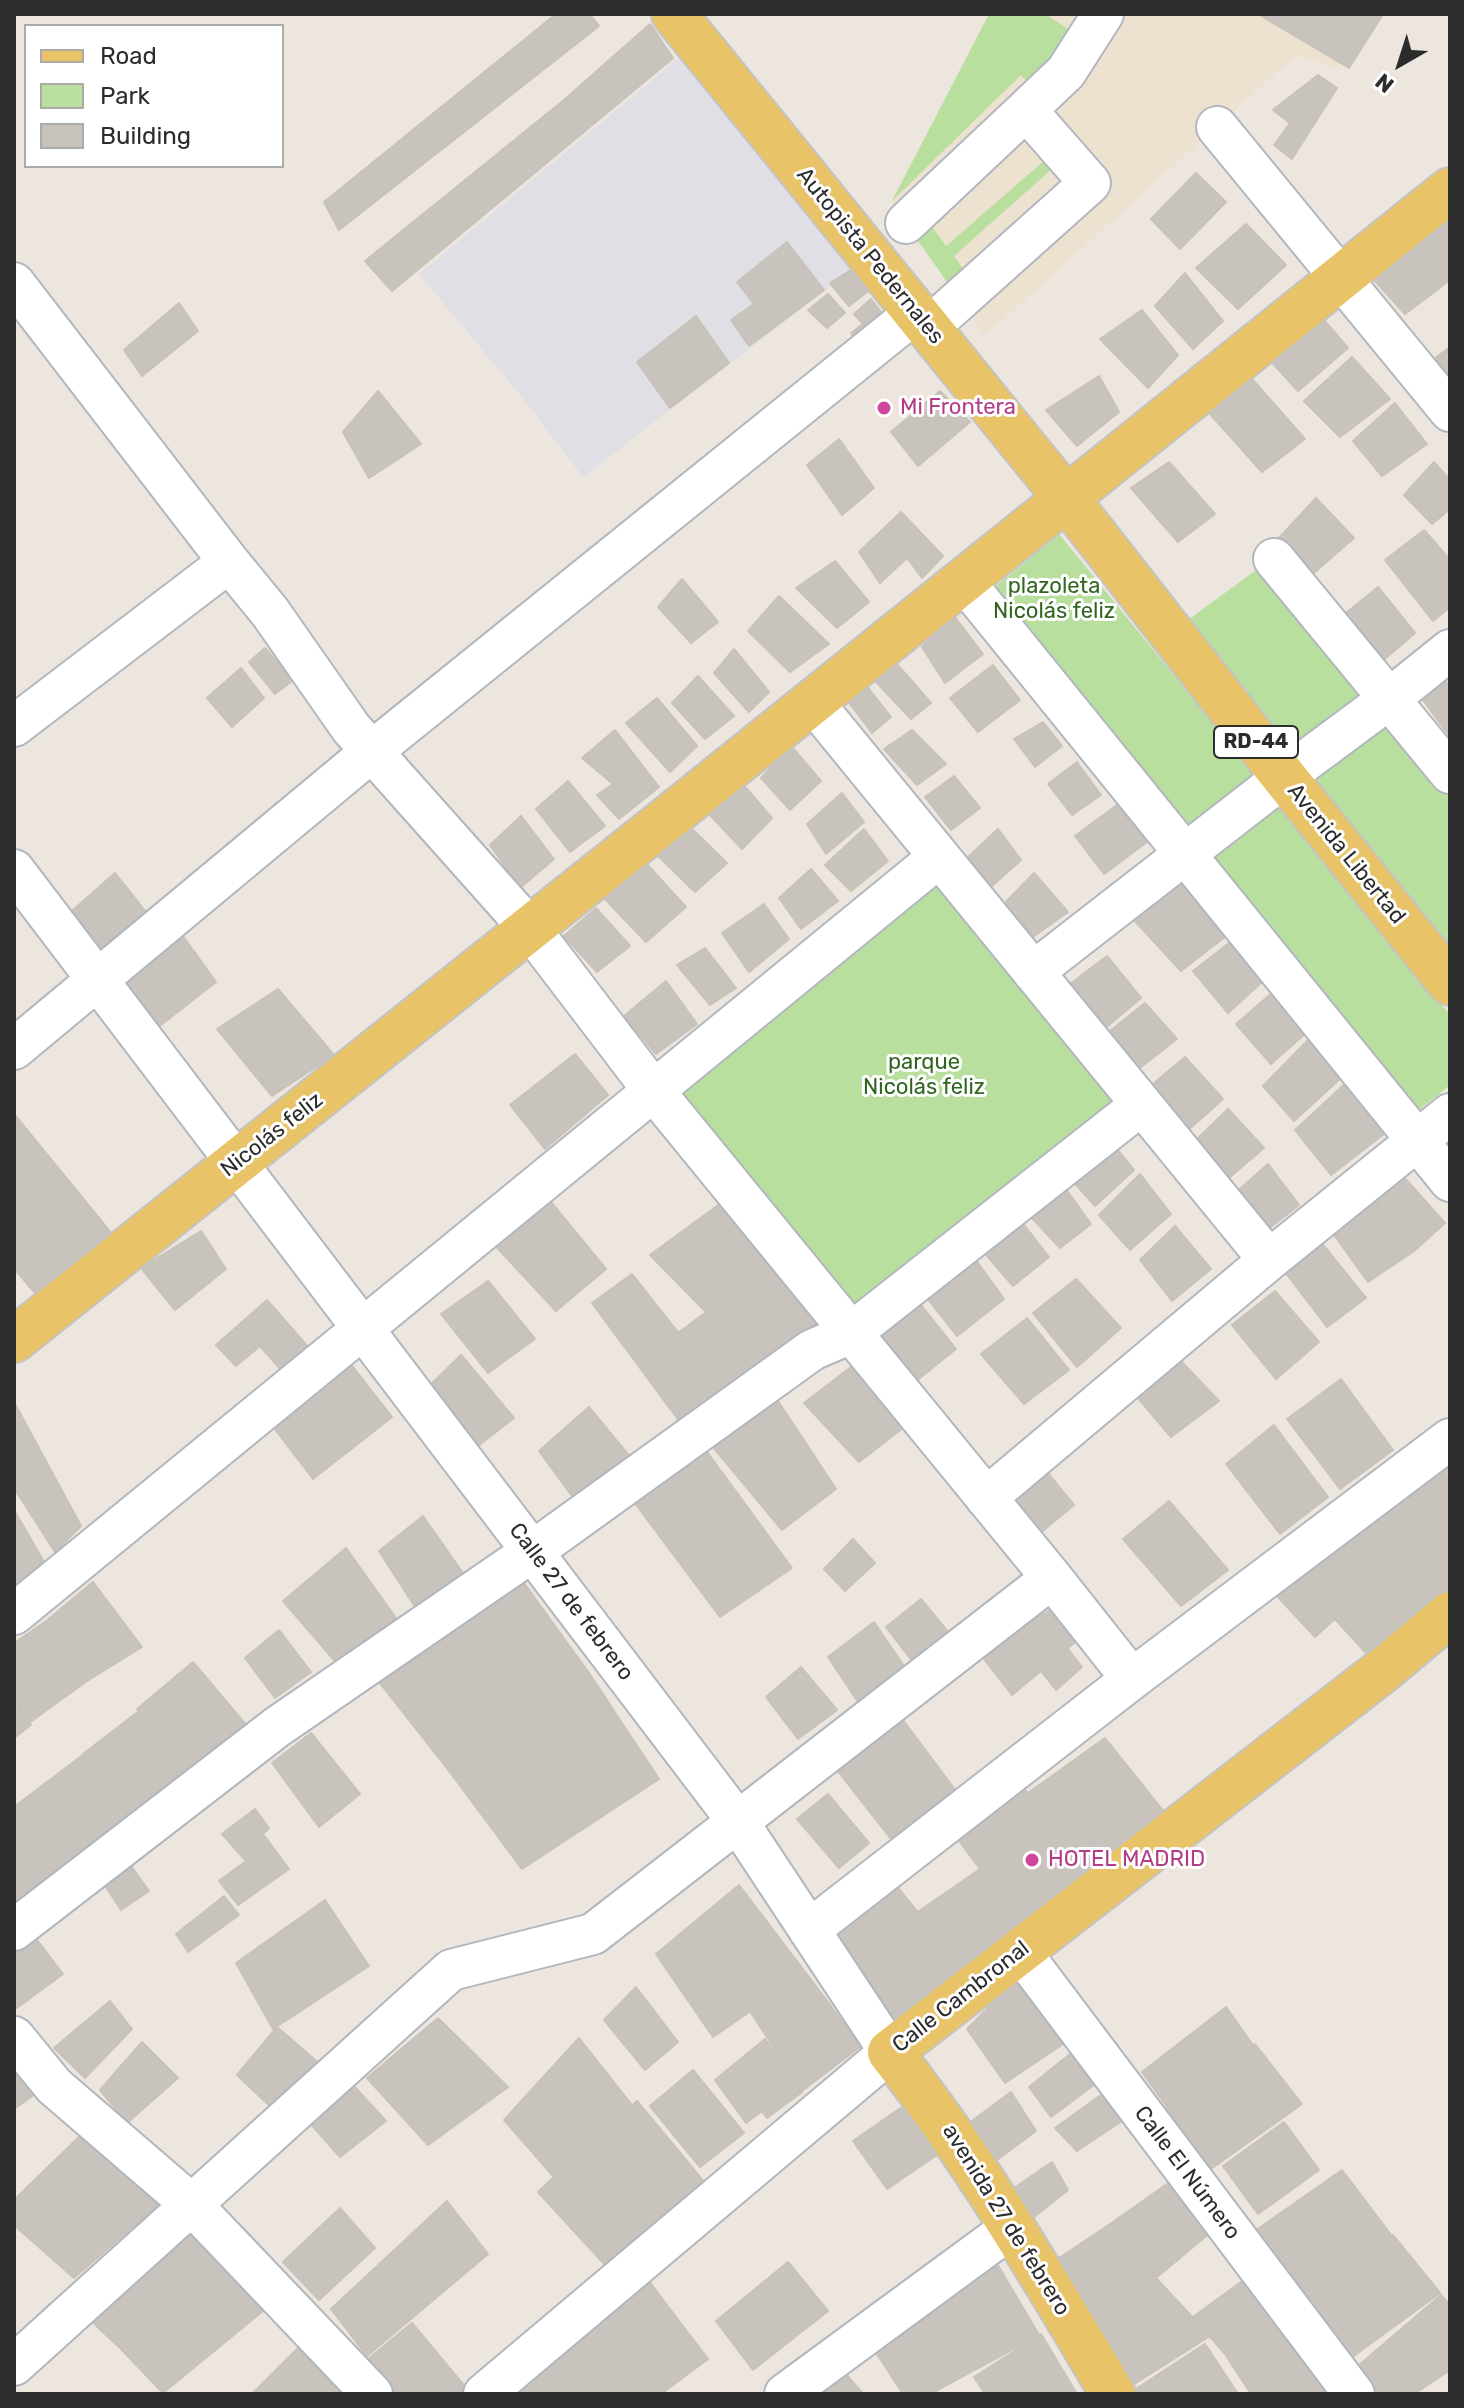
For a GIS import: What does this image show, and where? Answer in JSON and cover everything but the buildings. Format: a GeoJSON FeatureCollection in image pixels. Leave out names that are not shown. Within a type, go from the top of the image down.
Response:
{"type":"FeatureCollection","features":[{"type":"Feature","properties":{"kind":"main road","name":"Autopista Pedernales"},"geometry":{"type":"LineString","coordinates":[[674,14],[1066,498]]}},
{"type":"Feature","properties":{"kind":"main road","name":"Nicolás feliz"},"geometry":{"type":"LineString","coordinates":[[14,1340],[531,930],[1450,190]]}},
{"type":"Feature","properties":{"kind":"main road","name":"Avenida Libertad"},"geometry":{"type":"LineString","coordinates":[[1066,498],[1450,983]]}},
{"type":"Feature","properties":{"kind":"main road","name":"Calle Cambronal"},"geometry":{"type":"LineString","coordinates":[[890,2052],[1382,1671],[1450,1614]]}},
{"type":"Feature","properties":{"kind":"main road","name":"avenida 27 de febrero"},"geometry":{"type":"LineString","coordinates":[[890,2052],[934,2108],[1113,2394]]}},
{"type":"Feature","properties":{"kind":"street"},"geometry":{"type":"LineString","coordinates":[[906,223],[1066,72],[1103,14]]}},
{"type":"Feature","properties":{"kind":"street"},"geometry":{"type":"LineString","coordinates":[[14,1049],[371,752],[922,320],[1090,183],[1026,110]]}},
{"type":"Feature","properties":{"kind":"street"},"geometry":{"type":"LineString","coordinates":[[1217,127],[1450,411]]}},
{"type":"Feature","properties":{"kind":"street"},"geometry":{"type":"LineString","coordinates":[[14,283],[270,612],[371,752],[531,930],[653,1090],[1132,1679]]}},
{"type":"Feature","properties":{"kind":"street"},"geometry":{"type":"LineString","coordinates":[[1274,559],[1450,773]]}},
{"type":"Feature","properties":{"kind":"street"},"geometry":{"type":"LineString","coordinates":[[14,726],[229,562]]}},
{"type":"Feature","properties":{"kind":"street"},"geometry":{"type":"LineString","coordinates":[[963,580],[1450,1181]]}},
{"type":"Feature","properties":{"kind":"street"},"geometry":{"type":"LineString","coordinates":[[1033,972],[1450,650]]}},
{"type":"Feature","properties":{"kind":"street"},"geometry":{"type":"LineString","coordinates":[[812,701],[1269,1260]]}},
{"type":"Feature","properties":{"kind":"street"},"geometry":{"type":"LineString","coordinates":[[14,1614],[939,857]]}},
{"type":"Feature","properties":{"kind":"street","name":"Calle 27 de febrero"},"geometry":{"type":"LineString","coordinates":[[14,870],[738,1822],[890,2052]]}},
{"type":"Feature","properties":{"kind":"street"},"geometry":{"type":"LineString","coordinates":[[14,1930],[277,1727],[533,1551],[812,1350],[851,1333],[1141,1105]]}},
{"type":"Feature","properties":{"kind":"street"},"geometry":{"type":"LineString","coordinates":[[986,1498],[1269,1260],[1450,1114]]}},
{"type":"Feature","properties":{"kind":"street"},"geometry":{"type":"LineString","coordinates":[[809,1930],[1132,1679],[1450,1439]]}},
{"type":"Feature","properties":{"kind":"street"},"geometry":{"type":"LineString","coordinates":[[14,2365],[451,1970],[593,1934],[1052,1578]]}},
{"type":"Feature","properties":{"kind":"street","name":"Calle El Número"},"geometry":{"type":"LineString","coordinates":[[1020,1951],[1354,2394]]}},
{"type":"Feature","properties":{"kind":"street"},"geometry":{"type":"LineString","coordinates":[[14,2037],[54,2086],[192,2205],[372,2394]]}},
{"type":"Feature","properties":{"kind":"street","name":"Calle Cambronal"},"geometry":{"type":"LineString","coordinates":[[484,2394],[890,2052]]}},
{"type":"Feature","properties":{"kind":"street"},"geometry":{"type":"LineString","coordinates":[[785,2394],[1011,2228]]}},
{"type":"Feature","properties":{"kind":"shaded area"},"geometry":{"type":"Polygon","coordinates":[[[989,14],[1370,14],[1336,69],[1296,55],[985,336],[891,202],[989,14]]]}},
{"type":"Feature","properties":{"kind":"shaded area"},"geometry":{"type":"Polygon","coordinates":[[[685,53],[854,268],[583,477],[521,396],[419,274],[685,53]]]}},
{"type":"Feature","properties":{"kind":"green space"},"geometry":{"type":"Polygon","coordinates":[[[989,14],[1045,14],[1082,38],[1037,93],[1021,75],[892,201],[989,14]]]}},
{"type":"Feature","properties":{"kind":"green space"},"geometry":{"type":"Polygon","coordinates":[[[1045,160],[1053,168],[954,256],[972,282],[957,296],[909,228],[923,214],[946,246],[1045,160]]]}},
{"type":"Feature","properties":{"kind":"green space","name":"plazoleta Nicolás feliz"},"geometry":{"type":"Polygon","coordinates":[[[1059,534],[1450,1015],[1450,1085],[1414,1114],[989,592],[1059,534]]]}},
{"type":"Feature","properties":{"kind":"green space"},"geometry":{"type":"Polygon","coordinates":[[[1267,562],[1450,799],[1450,952],[1181,625],[1267,562]]]}},
{"type":"Feature","properties":{"kind":"green space","name":"parque Nicolás feliz"},"geometry":{"type":"Polygon","coordinates":[[[951,872],[1141,1105],[838,1318],[653,1090],[951,872]]]}},
{"type":"Feature","properties":{"kind":"place","name":"Mi Frontera"},"geometry":{"type":"Point","coordinates":[884,408]}},
{"type":"Feature","properties":{"kind":"place","name":"HOTEL MADRID"},"geometry":{"type":"Point","coordinates":[1032,1860]}}]}
